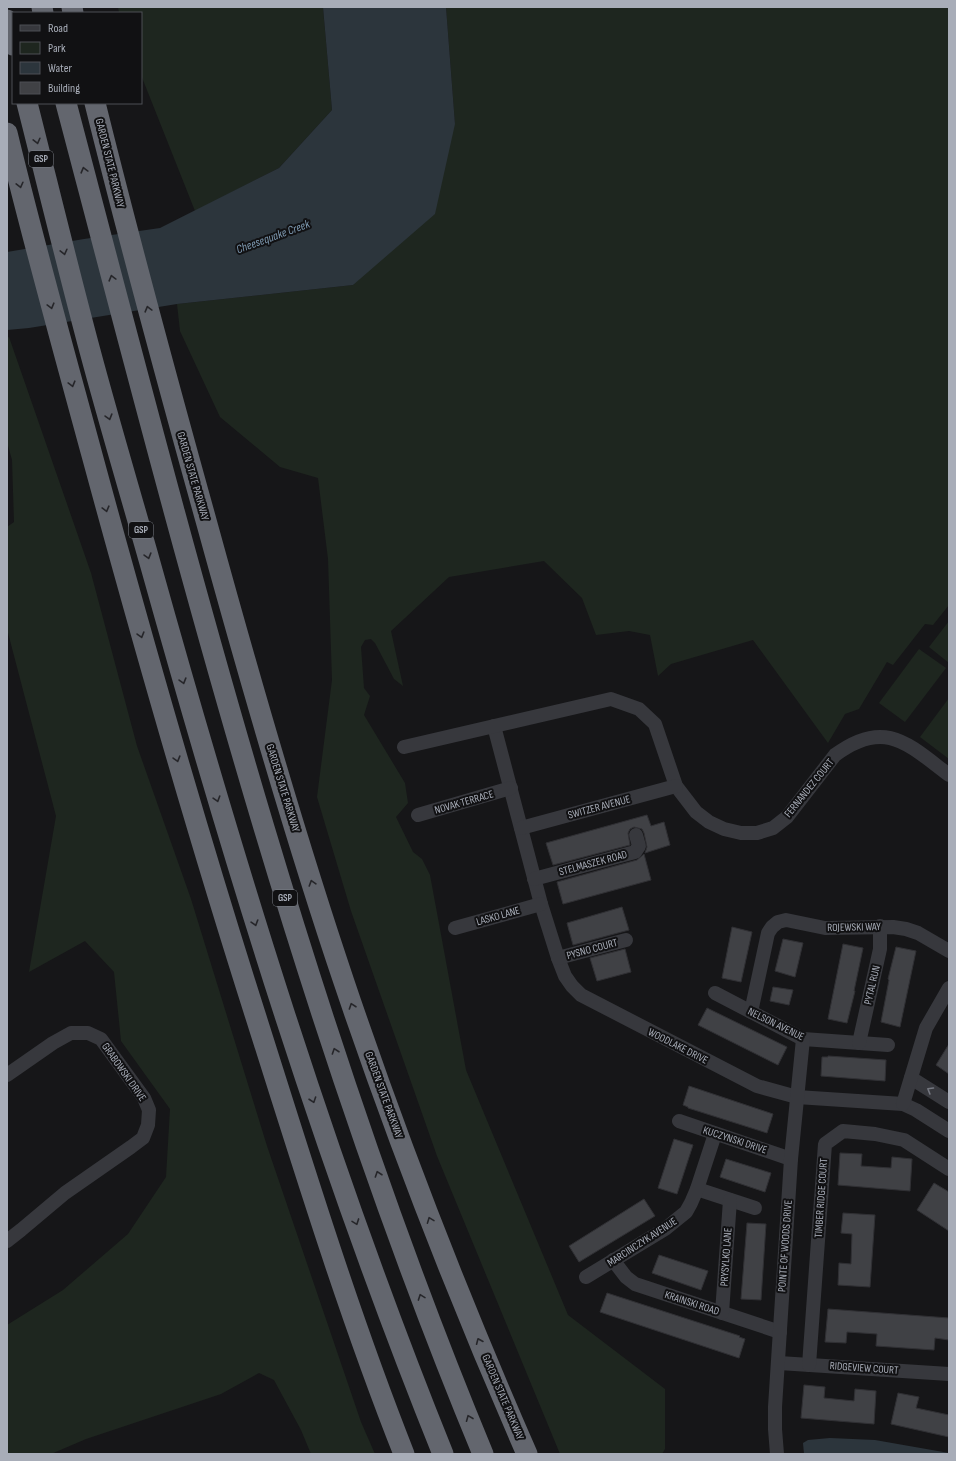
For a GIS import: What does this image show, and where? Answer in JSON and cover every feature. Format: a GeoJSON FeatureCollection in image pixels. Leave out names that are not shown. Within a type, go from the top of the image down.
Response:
{"type":"FeatureCollection","features":[{"type":"Feature","properties":{"kind":"highway"},"geometry":{"type":"LineString","coordinates":[[7,20],[12,41]]}},
{"type":"Feature","properties":{"kind":"highway","name":"GSP"},"geometry":{"type":"LineString","coordinates":[[27,104],[90,353],[203,752],[259,935],[333,1158],[397,1336],[443,1454]]}},
{"type":"Feature","properties":{"kind":"highway","name":"GSP"},"geometry":{"type":"LineString","coordinates":[[66,104],[181,540],[230,713],[297,934],[350,1096],[394,1221],[441,1349],[483,1454]]}},
{"type":"Feature","properties":{"kind":"highway","name":"GARDEN STATE PARKWAY"},"geometry":{"type":"LineString","coordinates":[[95,104],[117,194],[158,347],[252,686],[290,815],[343,978],[390,1112],[437,1238],[488,1364],[527,1454]]}},
{"type":"Feature","properties":{"kind":"highway","name":"GSP"},"geometry":{"type":"LineString","coordinates":[[7,133],[30,228],[139,627],[219,901],[319,1215],[360,1335],[404,1454]]}},
{"type":"Feature","properties":{"kind":"street","name":"FERNANDEZ COURT"},"geometry":{"type":"LineString","coordinates":[[404,747],[610,699],[639,709],[655,724],[676,786],[696,812],[709,822],[724,829],[740,833],[757,834],[773,828],[787,817],[835,755],[857,742],[881,737],[906,743],[949,775]]}},
{"type":"Feature","properties":{"kind":"street","name":"WOODLAKE DRIVE"},"geometry":{"type":"LineString","coordinates":[[494,726],[534,879],[558,958],[565,976],[581,995],[757,1086],[797,1097],[903,1104],[949,1130]]}},
{"type":"Feature","properties":{"kind":"street","name":"SWITZER AVENUE"},"geometry":{"type":"LineString","coordinates":[[521,828],[676,786]]}},
{"type":"Feature","properties":{"kind":"street","name":"NOVAK TERRACE"},"geometry":{"type":"LineString","coordinates":[[418,815],[511,788]]}},
{"type":"Feature","properties":{"kind":"street","name":"STELMASZEK ROAD"},"geometry":{"type":"LineString","coordinates":[[534,879],[635,852],[639,846],[636,836]]}},
{"type":"Feature","properties":{"kind":"street","name":"LASKO LANE"},"geometry":{"type":"LineString","coordinates":[[455,928],[541,904]]}},
{"type":"Feature","properties":{"kind":"street","name":"ROJEWSKI WAY"},"geometry":{"type":"LineString","coordinates":[[751,1012],[768,933],[778,922],[786,920],[825,928],[880,926],[906,929],[918,933],[949,951]]}},
{"type":"Feature","properties":{"kind":"street","name":"PYTAL RUN"},"geometry":{"type":"LineString","coordinates":[[859,1043],[880,949],[880,926]]}},
{"type":"Feature","properties":{"kind":"street","name":"PYSNO COURT"},"geometry":{"type":"LineString","coordinates":[[558,958],[626,940]]}},
{"type":"Feature","properties":{"kind":"street"},"geometry":{"type":"LineString","coordinates":[[903,1104],[926,1028],[949,988]]}},
{"type":"Feature","properties":{"kind":"street","name":"NELSON AVENUE"},"geometry":{"type":"LineString","coordinates":[[715,993],[803,1039],[888,1045]]}},
{"type":"Feature","properties":{"kind":"street","name":"GRABOWSKI DRIVE"},"geometry":{"type":"LineString","coordinates":[[7,1075],[72,1033],[88,1032],[101,1039],[144,1098],[149,1110],[148,1125],[143,1138],[65,1193],[7,1240]]}},
{"type":"Feature","properties":{"kind":"street","name":"POINTE OF WOODS DRIVE"},"geometry":{"type":"LineString","coordinates":[[777,1454],[775,1408],[791,1159],[803,1039]]}},
{"type":"Feature","properties":{"kind":"street"},"geometry":{"type":"LineString","coordinates":[[911,1078],[949,1102]]}},
{"type":"Feature","properties":{"kind":"street","name":"KUCZYNSKI DRIVE"},"geometry":{"type":"LineString","coordinates":[[679,1122],[791,1159]]}},
{"type":"Feature","properties":{"kind":"street","name":"TIMBER RIDGE COURT"},"geometry":{"type":"LineString","coordinates":[[809,1365],[825,1144],[843,1131],[890,1136],[904,1140],[949,1169]]}},
{"type":"Feature","properties":{"kind":"street","name":"MARCINCZYK AVENUE"},"geometry":{"type":"LineString","coordinates":[[586,1277],[665,1229],[679,1218],[692,1203],[715,1134]]}},
{"type":"Feature","properties":{"kind":"street"},"geometry":{"type":"LineString","coordinates":[[697,1189],[756,1208]]}},
{"type":"Feature","properties":{"kind":"street","name":"PRYSYLKO LANE"},"geometry":{"type":"LineString","coordinates":[[722,1313],[730,1200]]}},
{"type":"Feature","properties":{"kind":"street","name":"KRAINSKI ROAD"},"geometry":{"type":"LineString","coordinates":[[613,1260],[626,1277],[635,1284],[780,1332]]}},
{"type":"Feature","properties":{"kind":"street","name":"RIDGEVIEW COURT"},"geometry":{"type":"LineString","coordinates":[[779,1363],[949,1374]]}},
{"type":"Feature","properties":{"kind":"green space"},"geometry":{"type":"Polygon","coordinates":[[[118,7],[323,7],[332,110],[279,168],[195,211],[142,78],[142,12],[119,12],[118,7]]]}},
{"type":"Feature","properties":{"kind":"green space"},"geometry":{"type":"Polygon","coordinates":[[[446,7],[949,7],[949,605],[933,625],[925,624],[893,665],[887,662],[859,709],[845,714],[828,743],[753,640],[671,664],[658,676],[650,635],[629,631],[596,635],[582,598],[544,561],[449,577],[391,631],[403,686],[394,679],[375,643],[371,639],[365,640],[361,647],[364,688],[370,696],[364,715],[405,783],[408,803],[396,817],[413,852],[422,859],[430,875],[466,1070],[568,1315],[665,1389],[665,1449],[662,1454],[560,1454],[437,1156],[351,911],[317,797],[332,680],[328,559],[318,478],[280,467],[220,417],[180,331],[177,304],[353,285],[455,124],[446,7]]]}},
{"type":"Feature","properties":{"kind":"green space"},"geometry":{"type":"Polygon","coordinates":[[[9,337],[91,573],[137,746],[191,899],[267,1146],[361,1422],[375,1454],[311,1454],[301,1430],[274,1380],[259,1373],[221,1394],[86,1439],[51,1454],[7,1454],[7,1325],[63,1290],[128,1234],[166,1177],[170,1109],[121,1041],[114,972],[85,941],[29,972],[56,816],[7,629],[7,527],[14,522],[12,460],[7,442],[7,338],[9,337]]]}},
{"type":"Feature","properties":{"kind":"green space"},"geometry":{"type":"Polygon","coordinates":[[[949,621],[949,663],[929,647],[949,621]]]}},
{"type":"Feature","properties":{"kind":"green space"},"geometry":{"type":"Polygon","coordinates":[[[919,649],[946,668],[905,722],[879,703],[919,649]]]}},
{"type":"Feature","properties":{"kind":"green space"},"geometry":{"type":"Polygon","coordinates":[[[949,698],[949,759],[920,737],[949,698]]]}},
{"type":"Feature","properties":{"kind":"water","name":"Cheesequake Creek"},"geometry":{"type":"Polygon","coordinates":[[[323,7],[446,7],[455,124],[435,214],[353,285],[177,304],[29,328],[7,330],[7,252],[160,228],[279,168],[332,110],[323,7]]]}},
{"type":"Feature","properties":{"kind":"water"},"geometry":{"type":"Polygon","coordinates":[[[830,1438],[875,1440],[949,1454],[804,1454],[803,1443],[808,1440],[830,1438]]]}},
{"type":"Feature","properties":{"kind":"building"},"geometry":{"type":"Polygon","coordinates":[[[647,815],[651,826],[664,822],[670,845],[645,853],[647,847],[644,833],[642,829],[634,827],[630,829],[628,833],[630,845],[553,865],[546,843],[647,815]]]}},
{"type":"Feature","properties":{"kind":"building"},"geometry":{"type":"Polygon","coordinates":[[[644,854],[651,880],[563,904],[557,882],[637,860],[644,854]]]}},
{"type":"Feature","properties":{"kind":"building"},"geometry":{"type":"Polygon","coordinates":[[[622,907],[629,930],[573,945],[567,923],[622,907]]]}},
{"type":"Feature","properties":{"kind":"building"},"geometry":{"type":"Polygon","coordinates":[[[732,927],[752,932],[741,982],[722,978],[732,927]]]}},
{"type":"Feature","properties":{"kind":"building"},"geometry":{"type":"Polygon","coordinates":[[[783,939],[803,943],[795,977],[775,971],[783,939]]]}},
{"type":"Feature","properties":{"kind":"building"},"geometry":{"type":"Polygon","coordinates":[[[843,944],[863,948],[847,1023],[828,1019],[843,944]]]}},
{"type":"Feature","properties":{"kind":"building"},"geometry":{"type":"Polygon","coordinates":[[[896,947],[916,951],[900,1027],[881,1022],[888,979],[896,947]]]}},
{"type":"Feature","properties":{"kind":"building"},"geometry":{"type":"Polygon","coordinates":[[[625,949],[631,972],[597,981],[590,958],[625,949]]]}},
{"type":"Feature","properties":{"kind":"building"},"geometry":{"type":"Polygon","coordinates":[[[773,987],[793,990],[789,1005],[770,1001],[773,987]]]}},
{"type":"Feature","properties":{"kind":"building"},"geometry":{"type":"Polygon","coordinates":[[[707,1008],[787,1047],[778,1065],[698,1025],[707,1008]]]}},
{"type":"Feature","properties":{"kind":"building"},"geometry":{"type":"Polygon","coordinates":[[[949,1044],[949,1074],[936,1065],[949,1044]]]}},
{"type":"Feature","properties":{"kind":"building"},"geometry":{"type":"Polygon","coordinates":[[[828,1056],[886,1060],[885,1081],[821,1076],[822,1057],[828,1056]]]}},
{"type":"Feature","properties":{"kind":"building"},"geometry":{"type":"Polygon","coordinates":[[[689,1086],[773,1114],[767,1133],[688,1108],[683,1105],[689,1086]]]}},
{"type":"Feature","properties":{"kind":"building"},"geometry":{"type":"Polygon","coordinates":[[[674,1139],[693,1145],[677,1194],[658,1188],[674,1139]]]}},
{"type":"Feature","properties":{"kind":"building"},"geometry":{"type":"Polygon","coordinates":[[[840,1153],[862,1154],[861,1166],[891,1168],[892,1157],[912,1159],[910,1191],[838,1185],[840,1153]]]}},
{"type":"Feature","properties":{"kind":"building"},"geometry":{"type":"Polygon","coordinates":[[[726,1159],[771,1173],[765,1192],[720,1177],[726,1159]]]}},
{"type":"Feature","properties":{"kind":"building"},"geometry":{"type":"Polygon","coordinates":[[[934,1183],[949,1192],[949,1231],[917,1210],[934,1183]]]}},
{"type":"Feature","properties":{"kind":"building"},"geometry":{"type":"Polygon","coordinates":[[[644,1199],[655,1216],[579,1262],[569,1246],[644,1199]]]}},
{"type":"Feature","properties":{"kind":"building"},"geometry":{"type":"Polygon","coordinates":[[[843,1213],[875,1215],[870,1287],[838,1285],[839,1263],[851,1264],[852,1234],[841,1233],[843,1213]]]}},
{"type":"Feature","properties":{"kind":"building"},"geometry":{"type":"Polygon","coordinates":[[[747,1223],[766,1224],[761,1300],[741,1299],[747,1223]]]}},
{"type":"Feature","properties":{"kind":"building"},"geometry":{"type":"Polygon","coordinates":[[[659,1255],[708,1271],[701,1290],[652,1273],[659,1255]]]}},
{"type":"Feature","properties":{"kind":"building"},"geometry":{"type":"Polygon","coordinates":[[[607,1293],[740,1336],[739,1337],[745,1339],[739,1358],[600,1312],[607,1293]]]}},
{"type":"Feature","properties":{"kind":"building"},"geometry":{"type":"Polygon","coordinates":[[[828,1309],[949,1318],[949,1340],[935,1338],[934,1350],[876,1346],[877,1334],[847,1332],[846,1343],[825,1342],[828,1309]]]}},
{"type":"Feature","properties":{"kind":"building"},"geometry":{"type":"Polygon","coordinates":[[[804,1385],[825,1387],[824,1398],[854,1401],[855,1389],[876,1391],[874,1424],[801,1418],[804,1385]]]}},
{"type":"Feature","properties":{"kind":"building"},"geometry":{"type":"Polygon","coordinates":[[[898,1393],[919,1397],[916,1408],[949,1415],[949,1437],[891,1424],[898,1393]]]}}]}
